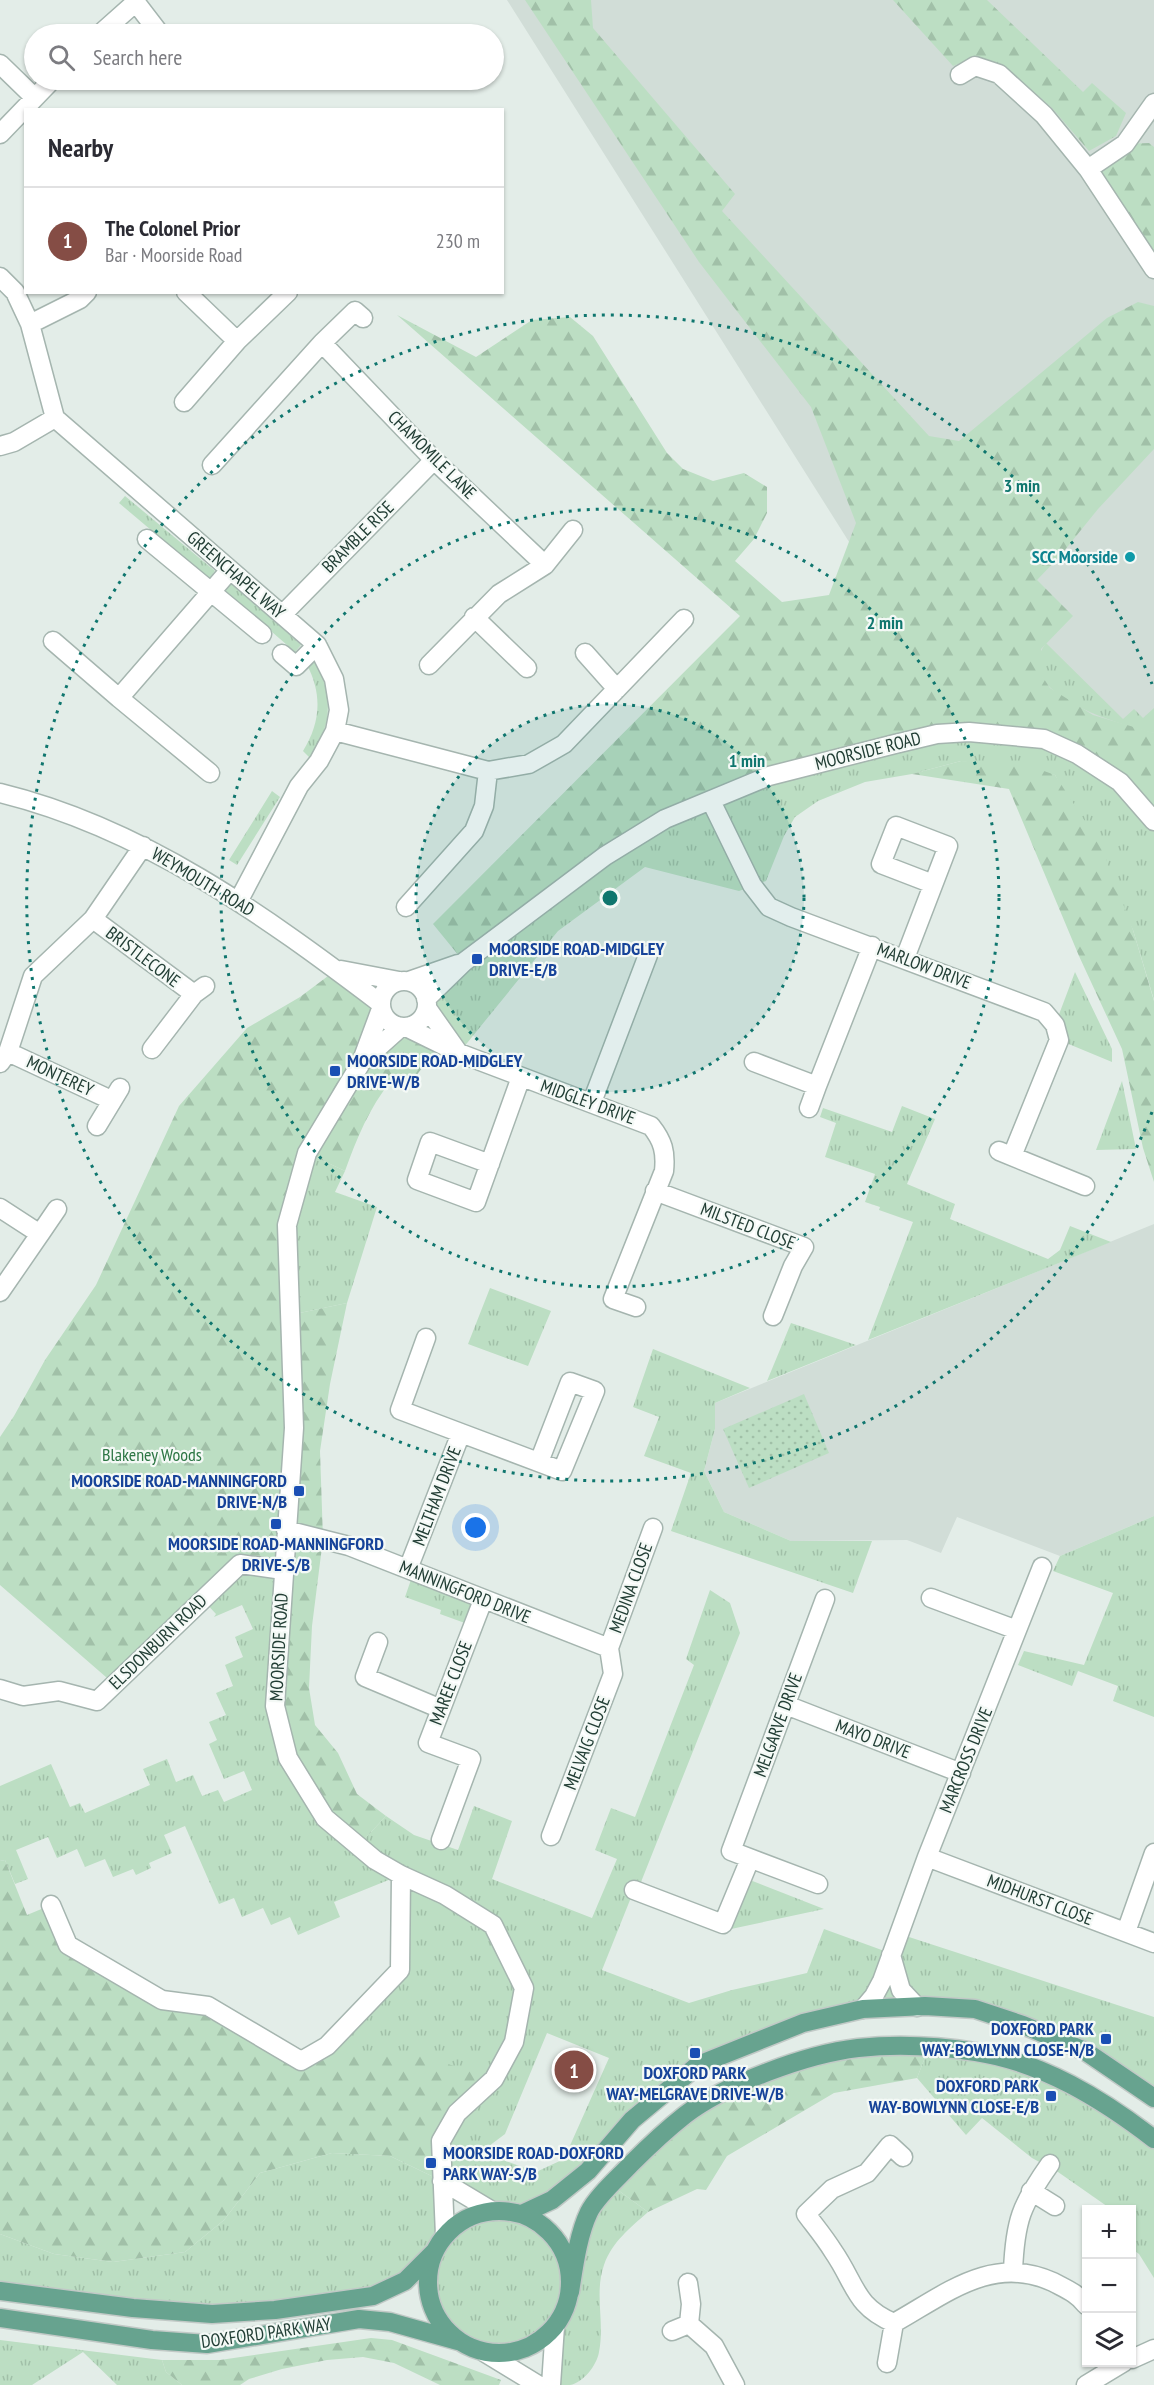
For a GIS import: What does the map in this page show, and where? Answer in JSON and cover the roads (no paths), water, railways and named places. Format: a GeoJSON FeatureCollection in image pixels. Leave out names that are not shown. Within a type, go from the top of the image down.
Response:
{"type":"FeatureCollection","features":[{"type":"Feature","properties":{"kind":"main road"},"geometry":{"type":"LineString","coordinates":[[522,2214],[552,2200],[588,2170],[632,2120],[698,2065],[803,2023],[862,2009],[916,2007],[975,2009],[1023,2025],[1085,2051],[1154,2098]]}},
{"type":"Feature","properties":{"kind":"main road","name":"DOXFORD PARK WAY"},"geometry":{"type":"LineString","coordinates":[[0,2318],[152,2340],[207,2344],[359,2319],[390,2322],[458,2341],[484,2352],[520,2350],[536,2343],[555,2326],[562,2316],[589,2212],[646,2148],[686,2114],[732,2087],[792,2063],[857,2049],[929,2047],[978,2052],[1032,2067],[1081,2089],[1118,2111],[1154,2139]]}},
{"type":"Feature","properties":{"kind":"main road","name":"DOXFORD PARK WAY"},"geometry":{"type":"LineString","coordinates":[[0,2291],[133,2308],[212,2314],[275,2310],[373,2296],[405,2281],[435,2251],[446,2235],[471,2216],[492,2211],[522,2214],[540,2223],[559,2243],[568,2263],[570,2292]]}},
{"type":"Feature","properties":{"kind":"main road","name":"DOXFORD PARK WAY"},"geometry":{"type":"LineString","coordinates":[[435,2251],[428,2279],[431,2304],[439,2322],[458,2341]]}},
{"type":"Feature","properties":{"kind":"street"},"geometry":{"type":"LineString","coordinates":[[111,24],[135,1],[152,24]]}},
{"type":"Feature","properties":{"kind":"street"},"geometry":{"type":"LineString","coordinates":[[0,64],[24,87]]}},
{"type":"Feature","properties":{"kind":"street"},"geometry":{"type":"LineString","coordinates":[[960,75],[975,66],[999,74],[1044,115],[1088,169],[1154,269]]}},
{"type":"Feature","properties":{"kind":"street"},"geometry":{"type":"LineString","coordinates":[[27,90],[34,97]]}},
{"type":"Feature","properties":{"kind":"street"},"geometry":{"type":"LineString","coordinates":[[0,134],[41,90]]}},
{"type":"Feature","properties":{"kind":"street"},"geometry":{"type":"LineString","coordinates":[[1088,169],[1125,144],[1154,103]]}},
{"type":"Feature","properties":{"kind":"street"},"geometry":{"type":"LineString","coordinates":[[0,277],[15,292],[30,324],[55,418],[14,442],[0,446]]}},
{"type":"Feature","properties":{"kind":"street"},"geometry":{"type":"LineString","coordinates":[[30,324],[80,299],[85,294]]}},
{"type":"Feature","properties":{"kind":"street"},"geometry":{"type":"LineString","coordinates":[[188,294],[237,341]]}},
{"type":"Feature","properties":{"kind":"street"},"geometry":{"type":"LineString","coordinates":[[184,402],[237,341],[285,294]]}},
{"type":"Feature","properties":{"kind":"street"},"geometry":{"type":"LineString","coordinates":[[212,465],[322,343],[355,311],[363,318]]}},
{"type":"Feature","properties":{"kind":"street","name":"CHAMOMILE LANE"},"geometry":{"type":"LineString","coordinates":[[322,343],[434,460],[545,564]]}},
{"type":"Feature","properties":{"kind":"street","name":"GREENCHAPEL WAY"},"geometry":{"type":"LineString","coordinates":[[55,418],[317,645],[334,678],[339,710],[335,731],[319,761],[299,786],[239,900]]}},
{"type":"Feature","properties":{"kind":"street","name":"BRAMBLE RISE"},"geometry":{"type":"LineString","coordinates":[[283,614],[434,460]]}},
{"type":"Feature","properties":{"kind":"street"},"geometry":{"type":"LineString","coordinates":[[429,665],[499,594],[545,564],[573,530]]}},
{"type":"Feature","properties":{"kind":"street"},"geometry":{"type":"LineString","coordinates":[[147,539],[262,634]]}},
{"type":"Feature","properties":{"kind":"street"},"geometry":{"type":"LineString","coordinates":[[119,698],[230,570]]}},
{"type":"Feature","properties":{"kind":"street"},"geometry":{"type":"LineString","coordinates":[[474,617],[527,668]]}},
{"type":"Feature","properties":{"kind":"street"},"geometry":{"type":"LineString","coordinates":[[335,731],[488,771],[529,764],[564,744],[684,619]]}},
{"type":"Feature","properties":{"kind":"street"},"geometry":{"type":"LineString","coordinates":[[53,641],[210,773]]}},
{"type":"Feature","properties":{"kind":"street"},"geometry":{"type":"LineString","coordinates":[[282,654],[296,666],[317,645]]}},
{"type":"Feature","properties":{"kind":"street"},"geometry":{"type":"LineString","coordinates":[[585,653],[617,689]]}},
{"type":"Feature","properties":{"kind":"street","name":"MOORSIDE ROAD"},"geometry":{"type":"LineString","coordinates":[[362,1063],[404,1027],[419,1022],[427,1003],[464,962],[605,856],[665,819],[769,776],[937,734],[969,732],[1044,739],[1077,754],[1120,782],[1154,821]]}},
{"type":"Feature","properties":{"kind":"street"},"geometry":{"type":"LineString","coordinates":[[406,907],[474,831],[484,806],[488,771]]}},
{"type":"Feature","properties":{"kind":"street","name":"WEYMOUTH ROAD"},"geometry":{"type":"LineString","coordinates":[[0,793],[42,803],[142,846],[239,900],[336,970],[404,981]]}},
{"type":"Feature","properties":{"kind":"street","name":"MARLOW DRIVE"},"geometry":{"type":"LineString","coordinates":[[711,801],[752,885],[769,907],[1044,1012],[1055,1025],[1059,1040],[1005,1154],[1085,1186]]}},
{"type":"Feature","properties":{"kind":"street"},"geometry":{"type":"LineString","coordinates":[[4,1057],[33,976],[93,919],[142,846]]}},
{"type":"Feature","properties":{"kind":"street"},"geometry":{"type":"LineString","coordinates":[[905,958],[933,884]]}},
{"type":"Feature","properties":{"kind":"street","name":"BRISTLECONE"},"geometry":{"type":"LineString","coordinates":[[93,919],[199,990],[152,1049]]}},
{"type":"Feature","properties":{"kind":"street"},"geometry":{"type":"LineString","coordinates":[[809,1108],[872,946]]}},
{"type":"Feature","properties":{"kind":"street"},"geometry":{"type":"LineString","coordinates":[[592,1102],[648,955]]}},
{"type":"Feature","properties":{"kind":"street"},"geometry":{"type":"LineString","coordinates":[[404,981],[464,962]]}},
{"type":"Feature","properties":{"kind":"street"},"geometry":{"type":"LineString","coordinates":[[336,970],[380,1006],[388,1021],[404,1027]]}},
{"type":"Feature","properties":{"kind":"street"},"geometry":{"type":"LineString","coordinates":[[404,981],[419,987],[459,1053]]}},
{"type":"Feature","properties":{"kind":"street","name":"MOORSIDE ROAD"},"geometry":{"type":"LineString","coordinates":[[404,981],[389,986],[384,992],[362,1063],[307,1153],[287,1225],[294,1428],[275,1706],[288,1758],[325,1818],[375,1860],[445,1895],[493,1925],[524,1988],[514,2042],[494,2079],[457,2113],[441,2141],[446,2235]]}},
{"type":"Feature","properties":{"kind":"street","name":"MIDGLEY DRIVE"},"geometry":{"type":"LineString","coordinates":[[404,1027],[459,1053],[651,1126],[662,1140],[665,1156],[664,1171],[613,1299],[636,1307]]}},
{"type":"Feature","properties":{"kind":"street","name":"MONTEREY"},"geometry":{"type":"LineString","coordinates":[[4,1057],[116,1094],[97,1126]]}},
{"type":"Feature","properties":{"kind":"street"},"geometry":{"type":"LineString","coordinates":[[754,1062],[817,1086]]}},
{"type":"Feature","properties":{"kind":"street"},"geometry":{"type":"LineString","coordinates":[[490,1164],[521,1077]]}},
{"type":"Feature","properties":{"kind":"street","name":"MILSTED CLOSE"},"geometry":{"type":"LineString","coordinates":[[655,1191],[804,1247],[793,1266],[773,1316]]}},
{"type":"Feature","properties":{"kind":"street"},"geometry":{"type":"LineString","coordinates":[[0,1208],[40,1234]]}},
{"type":"Feature","properties":{"kind":"street"},"geometry":{"type":"LineString","coordinates":[[0,1292],[57,1209]]}},
{"type":"Feature","properties":{"kind":"street"},"geometry":{"type":"LineString","coordinates":[[426,1338],[400,1410],[461,1433]]}},
{"type":"Feature","properties":{"kind":"street","name":"MELTHAM DRIVE"},"geometry":{"type":"LineString","coordinates":[[408,1569],[461,1433],[539,1462]]}},
{"type":"Feature","properties":{"kind":"street","name":"MEDINA CLOSE"},"geometry":{"type":"LineString","coordinates":[[609,1648],[653,1528]]}},
{"type":"Feature","properties":{"kind":"street","name":"MANNINGFORD DRIVE"},"geometry":{"type":"LineString","coordinates":[[286,1530],[349,1546],[609,1648]]}},
{"type":"Feature","properties":{"kind":"street","name":"ELSDONBURN ROAD"},"geometry":{"type":"LineString","coordinates":[[0,1689],[23,1696],[59,1691],[97,1701],[240,1564],[283,1570]]}},
{"type":"Feature","properties":{"kind":"street","name":"MARCROSS DRIVE"},"geometry":{"type":"LineString","coordinates":[[862,2009],[874,1996],[882,1981],[927,1857],[1042,1567]]}},
{"type":"Feature","properties":{"kind":"street"},"geometry":{"type":"LineString","coordinates":[[931,1598],[1017,1630]]}},
{"type":"Feature","properties":{"kind":"street","name":"MELGARVE DRIVE"},"geometry":{"type":"LineString","coordinates":[[750,1859],[731,1851],[825,1599]]}},
{"type":"Feature","properties":{"kind":"street","name":"MAREE CLOSE"},"geometry":{"type":"LineString","coordinates":[[441,1840],[471,1759],[428,1743],[483,1600]]}},
{"type":"Feature","properties":{"kind":"street"},"geometry":{"type":"LineString","coordinates":[[378,1642],[365,1677],[441,1709]]}},
{"type":"Feature","properties":{"kind":"street","name":"MELVAIG CLOSE"},"geometry":{"type":"LineString","coordinates":[[551,1836],[613,1674],[609,1648]]}},
{"type":"Feature","properties":{"kind":"street","name":"MAYO DRIVE"},"geometry":{"type":"LineString","coordinates":[[786,1705],[961,1773]]}},
{"type":"Feature","properties":{"kind":"street"},"geometry":{"type":"LineString","coordinates":[[1126,1932],[1154,1853]]}},
{"type":"Feature","properties":{"kind":"street","name":"MIDHURST CLOSE"},"geometry":{"type":"LineString","coordinates":[[927,1857],[1154,1943]]}},
{"type":"Feature","properties":{"kind":"street"},"geometry":{"type":"LineString","coordinates":[[634,1890],[723,1924],[750,1859],[818,1884]]}},
{"type":"Feature","properties":{"kind":"street"},"geometry":{"type":"LineString","coordinates":[[51,1905],[68,1945],[162,2000],[208,2006],[301,2061],[327,2046],[400,1970],[401,1875]]}},
{"type":"Feature","properties":{"kind":"street"},"geometry":{"type":"LineString","coordinates":[[891,1953],[901,1990],[916,2007]]}},
{"type":"Feature","properties":{"kind":"street"},"geometry":{"type":"LineString","coordinates":[[891,2146],[867,2173],[832,2189],[799,2210],[834,2252],[861,2302],[876,2315],[894,2323]]}},
{"type":"Feature","properties":{"kind":"street"},"geometry":{"type":"LineString","coordinates":[[1013,2271],[1014,2242],[1020,2214],[1031,2191],[1050,2164]]}},
{"type":"Feature","properties":{"kind":"street"},"geometry":{"type":"LineString","coordinates":[[442,2181],[492,2211]]}},
{"type":"Feature","properties":{"kind":"street"},"geometry":{"type":"LineString","coordinates":[[1031,2191],[1055,2206]]}},
{"type":"Feature","properties":{"kind":"street"},"geometry":{"type":"LineString","coordinates":[[894,2323],[977,2277],[1013,2271],[1046,2279],[1078,2294],[1082,2300]]}},
{"type":"Feature","properties":{"kind":"street"},"geometry":{"type":"LineString","coordinates":[[688,2283],[692,2304],[680,2328],[714,2346],[735,2385]]}},
{"type":"Feature","properties":{"kind":"street"},"geometry":{"type":"LineString","coordinates":[[887,2363],[894,2323]]}},
{"type":"Feature","properties":{"kind":"street"},"geometry":{"type":"LineString","coordinates":[[551,2385],[555,2326]]}},
{"type":"Feature","properties":{"kind":"street"},"geometry":{"type":"LineString","coordinates":[[1136,2357],[1154,2349]]}},
{"type":"Feature","properties":{"kind":"street"},"geometry":{"type":"LineString","coordinates":[[484,2352],[538,2385]]}},
{"type":"Feature","properties":{"kind":"street"},"geometry":{"type":"LineString","coordinates":[[1086,2385],[1116,2367]]}},
{"type":"Feature","properties":{"kind":"place","name":"SCC Moorside"},"geometry":{"type":"Point","coordinates":[1130,557]}},
{"type":"Feature","properties":{"kind":"place","name":"MOORSIDE ROAD-MIDGLEY DRIVE-E/B"},"geometry":{"type":"Point","coordinates":[477,959]}},
{"type":"Feature","properties":{"kind":"place","name":"MOORSIDE ROAD-MIDGLEY DRIVE-W/B"},"geometry":{"type":"Point","coordinates":[335,1071]}},
{"type":"Feature","properties":{"kind":"place","name":"MOORSIDE ROAD-MANNINGFORD DRIVE-N/B"},"geometry":{"type":"Point","coordinates":[299,1491]}},
{"type":"Feature","properties":{"kind":"place","name":"MOORSIDE ROAD-MANNINGFORD DRIVE-S/B"},"geometry":{"type":"Point","coordinates":[276,1524]}},
{"type":"Feature","properties":{"kind":"place","name":"DOXFORD PARK WAY-BOWLYNN CLOSE-N/B"},"geometry":{"type":"Point","coordinates":[1106,2039]}},
{"type":"Feature","properties":{"kind":"place","name":"DOXFORD PARK WAY-MELGRAVE DRIVE-W/B"},"geometry":{"type":"Point","coordinates":[695,2053]}},
{"type":"Feature","properties":{"kind":"place","name":"The Colonel Prior"},"geometry":{"type":"Point","coordinates":[574,2070]}},
{"type":"Feature","properties":{"kind":"place","name":"DOXFORD PARK WAY-BOWLYNN CLOSE-E/B"},"geometry":{"type":"Point","coordinates":[1051,2096]}},
{"type":"Feature","properties":{"kind":"place","name":"MOORSIDE ROAD-DOXFORD PARK WAY-S/B"},"geometry":{"type":"Point","coordinates":[431,2163]}},
{"type":"Feature","properties":{"kind":"park label","name":"Blakeney Woods"},"geometry":{"type":"Point","coordinates":[152,1455]}}]}
